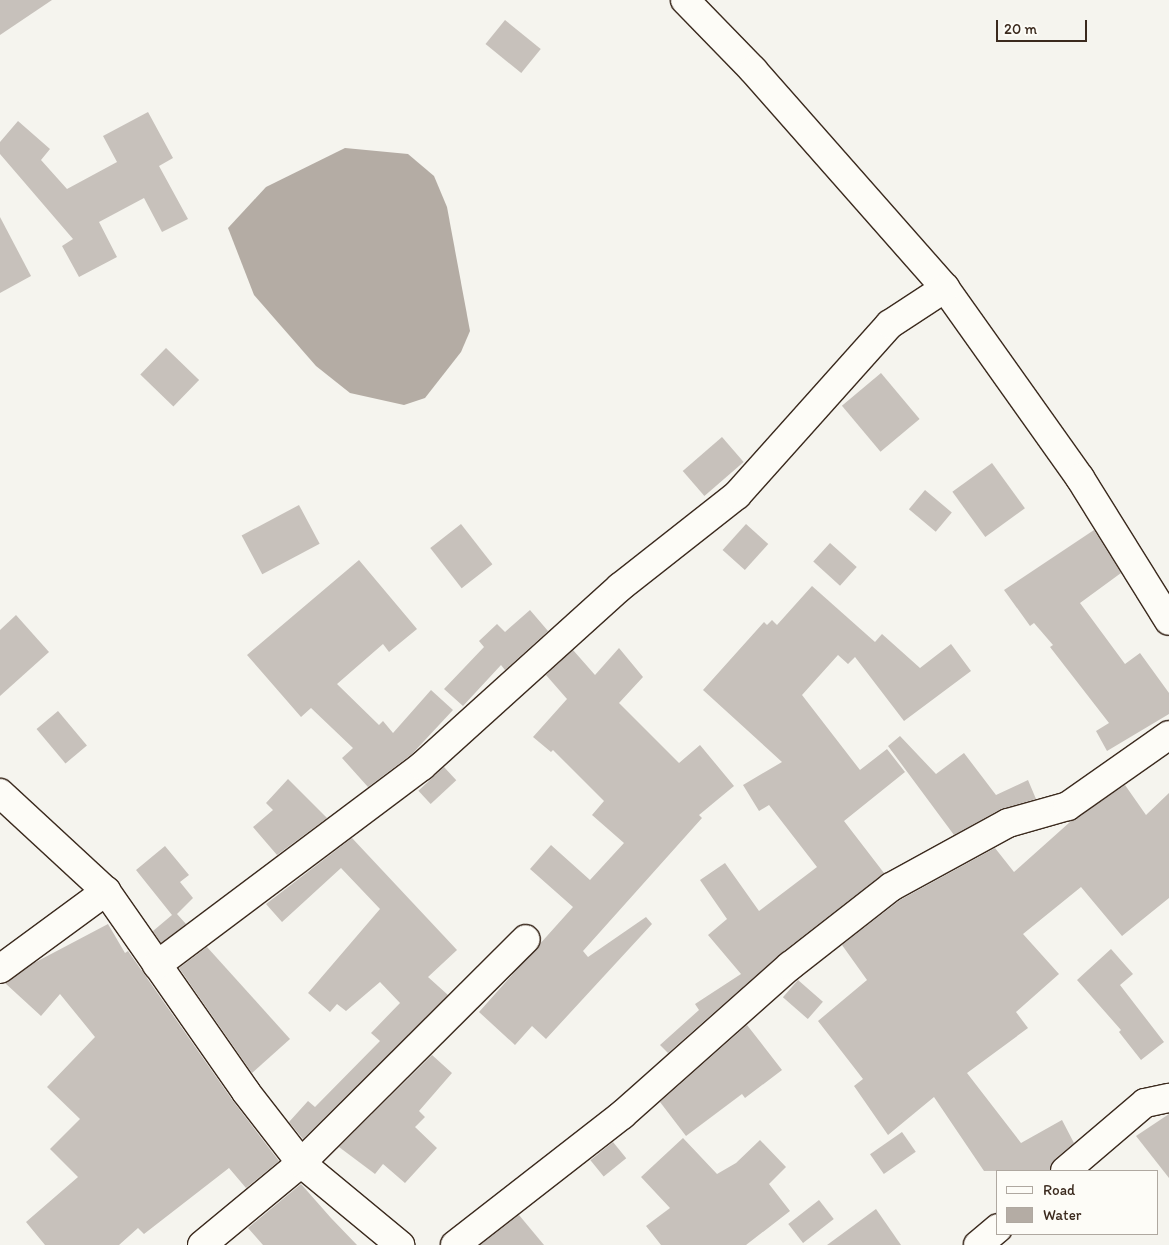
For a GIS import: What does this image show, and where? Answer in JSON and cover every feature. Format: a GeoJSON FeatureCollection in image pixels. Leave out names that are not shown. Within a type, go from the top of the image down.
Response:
{"type":"FeatureCollection","features":[{"type":"Feature","properties":{"kind":"street"},"geometry":{"type":"LineString","coordinates":[[685,0],[753,70],[944,288],[1080,478],[1166,611]]}},
{"type":"Feature","properties":{"kind":"street"},"geometry":{"type":"LineString","coordinates":[[157,966],[422,766],[620,587],[737,495],[890,324],[944,288]]}},
{"type":"Feature","properties":{"kind":"street"},"geometry":{"type":"LineString","coordinates":[[455,1245],[622,1115],[790,966],[891,888],[1008,823],[1068,806],[1169,736]]}},
{"type":"Feature","properties":{"kind":"street"},"geometry":{"type":"LineString","coordinates":[[0,793],[106,892],[246,1092],[301,1163],[400,1245]]}},
{"type":"Feature","properties":{"kind":"street"},"geometry":{"type":"LineString","coordinates":[[0,969],[106,892]]}},
{"type":"Feature","properties":{"kind":"street"},"geometry":{"type":"LineString","coordinates":[[202,1245],[301,1163],[526,939]]}},
{"type":"Feature","properties":{"kind":"street"},"geometry":{"type":"LineString","coordinates":[[1066,1170],[1145,1103],[1169,1098]]}},
{"type":"Feature","properties":{"kind":"street"},"geometry":{"type":"LineString","coordinates":[[978,1245],[996,1230]]}},
{"type":"Feature","properties":{"kind":"water"},"geometry":{"type":"Polygon","coordinates":[[[345,148],[408,154],[434,176],[447,207],[470,331],[461,352],[425,398],[404,405],[350,393],[316,366],[254,295],[228,228],[266,187],[345,148]]]}},
{"type":"Feature","properties":{"kind":"building"},"geometry":{"type":"Polygon","coordinates":[[[0,0],[52,0],[0,35],[0,0]]]}},
{"type":"Feature","properties":{"kind":"building"},"geometry":{"type":"Polygon","coordinates":[[[505,20],[541,49],[521,73],[485,44],[505,20]]]}},
{"type":"Feature","properties":{"kind":"building"},"geometry":{"type":"Polygon","coordinates":[[[148,112],[173,158],[159,166],[188,219],[162,232],[144,198],[99,222],[117,257],[79,277],[62,246],[73,239],[0,154],[0,142],[18,121],[50,149],[41,160],[67,189],[117,162],[103,136],[148,112]]]}},
{"type":"Feature","properties":{"kind":"building"},"geometry":{"type":"Polygon","coordinates":[[[0,217],[31,276],[0,293],[0,217]]]}},
{"type":"Feature","properties":{"kind":"building"},"geometry":{"type":"Polygon","coordinates":[[[166,348],[199,380],[173,407],[140,375],[166,348]]]}},
{"type":"Feature","properties":{"kind":"building"},"geometry":{"type":"Polygon","coordinates":[[[881,373],[920,419],[880,452],[842,406],[881,373]]]}},
{"type":"Feature","properties":{"kind":"building"},"geometry":{"type":"Polygon","coordinates":[[[722,437],[744,462],[704,496],[683,471],[722,437]]]}},
{"type":"Feature","properties":{"kind":"building"},"geometry":{"type":"Polygon","coordinates":[[[992,463],[1025,508],[985,537],[952,492],[992,463]]]}},
{"type":"Feature","properties":{"kind":"building"},"geometry":{"type":"Polygon","coordinates":[[[925,490],[952,512],[936,532],[909,509],[925,490]]]}},
{"type":"Feature","properties":{"kind":"building"},"geometry":{"type":"Polygon","coordinates":[[[299,505],[320,544],[262,574],[242,536],[299,505]]]}},
{"type":"Feature","properties":{"kind":"building"},"geometry":{"type":"Polygon","coordinates":[[[461,524],[492,564],[462,588],[430,548],[461,524]]]}},
{"type":"Feature","properties":{"kind":"building"},"geometry":{"type":"Polygon","coordinates":[[[746,524],[768,544],[745,570],[723,550],[746,524]]]}},
{"type":"Feature","properties":{"kind":"building"},"geometry":{"type":"Polygon","coordinates":[[[1094,530],[1121,573],[1080,603],[1125,664],[1140,653],[1169,693],[1169,714],[1107,751],[1096,731],[1109,723],[1050,647],[1053,645],[1034,623],[1030,626],[1004,590],[1094,530]]]}},
{"type":"Feature","properties":{"kind":"building"},"geometry":{"type":"Polygon","coordinates":[[[830,543],[857,567],[840,586],[813,562],[830,543]]]}},
{"type":"Feature","properties":{"kind":"building"},"geometry":{"type":"Polygon","coordinates":[[[359,560],[417,629],[389,652],[383,644],[337,684],[379,725],[383,721],[393,733],[431,690],[453,710],[412,754],[368,787],[342,758],[353,748],[311,708],[301,717],[247,655],[359,560]]]}},
{"type":"Feature","properties":{"kind":"building"},"geometry":{"type":"Polygon","coordinates":[[[812,586],[875,642],[882,634],[920,668],[951,644],[971,671],[904,721],[855,657],[848,664],[838,655],[802,695],[860,770],[887,749],[905,772],[844,821],[884,873],[780,954],[668,1053],[660,1045],[699,1010],[695,1004],[741,974],[708,935],[727,919],[700,880],[725,863],[759,911],[817,867],[769,805],[759,811],[743,785],[782,762],[703,690],[764,622],[767,625],[772,620],[777,625],[812,586]]]}},
{"type":"Feature","properties":{"kind":"building"},"geometry":{"type":"Polygon","coordinates":[[[530,610],[548,631],[505,670],[501,665],[463,706],[444,689],[484,647],[479,641],[497,624],[505,632],[530,610]]]}},
{"type":"Feature","properties":{"kind":"building"},"geometry":{"type":"Polygon","coordinates":[[[16,615],[49,652],[0,696],[0,630],[16,615]]]}},
{"type":"Feature","properties":{"kind":"building"},"geometry":{"type":"Polygon","coordinates":[[[619,648],[643,677],[619,703],[679,763],[700,745],[734,786],[699,815],[702,818],[583,951],[588,957],[646,917],[652,924],[546,1039],[532,1026],[515,1045],[479,1012],[573,907],[530,869],[551,845],[590,880],[624,843],[592,815],[604,801],[553,750],[551,752],[533,737],[567,699],[546,675],[573,650],[595,675],[619,648]]]}},
{"type":"Feature","properties":{"kind":"building"},"geometry":{"type":"Polygon","coordinates":[[[58,711],[87,745],[65,763],[37,729],[58,711]]]}},
{"type":"Feature","properties":{"kind":"building"},"geometry":{"type":"Polygon","coordinates":[[[900,736],[936,774],[964,753],[996,795],[1028,780],[1036,799],[1001,809],[954,835],[888,746],[900,736]]]}},
{"type":"Feature","properties":{"kind":"building"},"geometry":{"type":"Polygon","coordinates":[[[444,767],[456,780],[431,804],[418,791],[444,767]]]}},
{"type":"Feature","properties":{"kind":"building"},"geometry":{"type":"Polygon","coordinates":[[[288,779],[327,818],[277,855],[253,827],[273,810],[266,803],[288,779]]]}},
{"type":"Feature","properties":{"kind":"building"},"geometry":{"type":"Polygon","coordinates":[[[1125,785],[1146,815],[1169,793],[1169,898],[1122,936],[1081,887],[1023,934],[1059,974],[1016,1012],[1028,1028],[967,1073],[1021,1143],[1062,1120],[1074,1143],[1055,1159],[1050,1170],[984,1171],[934,1097],[888,1135],[854,1086],[863,1079],[818,1021],[867,980],[842,945],[900,900],[995,848],[1014,872],[1070,822],[1125,785]]]}},
{"type":"Feature","properties":{"kind":"building"},"geometry":{"type":"Polygon","coordinates":[[[352,838],[457,950],[428,977],[448,995],[303,1139],[289,1122],[308,1101],[315,1107],[380,1041],[371,1033],[400,1003],[380,982],[346,1011],[337,1004],[330,1012],[308,993],[380,909],[341,868],[282,922],[266,904],[352,838]]]}},
{"type":"Feature","properties":{"kind":"building"},"geometry":{"type":"Polygon","coordinates":[[[165,846],[189,875],[180,882],[193,898],[177,914],[186,924],[161,943],[153,931],[172,915],[136,870],[165,846]]]}},
{"type":"Feature","properties":{"kind":"building"},"geometry":{"type":"Polygon","coordinates":[[[108,924],[125,953],[128,951],[233,1101],[279,1161],[246,1188],[229,1168],[144,1234],[138,1228],[119,1245],[45,1245],[26,1222],[78,1177],[50,1149],[80,1119],[47,1087],[95,1037],[60,994],[41,1016],[5,983],[34,963],[108,924]]]}},
{"type":"Feature","properties":{"kind":"building"},"geometry":{"type":"Polygon","coordinates":[[[207,947],[290,1039],[252,1073],[179,968],[207,947]]]}},
{"type":"Feature","properties":{"kind":"building"},"geometry":{"type":"Polygon","coordinates":[[[1111,949],[1133,974],[1120,985],[1164,1042],[1141,1060],[1119,1032],[1121,1030],[1077,980],[1111,949]]]}},
{"type":"Feature","properties":{"kind":"building"},"geometry":{"type":"Polygon","coordinates":[[[798,980],[823,1002],[808,1019],[783,997],[798,980]]]}},
{"type":"Feature","properties":{"kind":"building"},"geometry":{"type":"Polygon","coordinates":[[[747,1025],[782,1070],[745,1098],[742,1094],[686,1136],[660,1102],[747,1025]]]}},
{"type":"Feature","properties":{"kind":"building"},"geometry":{"type":"Polygon","coordinates":[[[432,1055],[452,1073],[419,1111],[425,1117],[415,1127],[437,1148],[405,1183],[383,1164],[375,1174],[339,1147],[432,1055]]]}},
{"type":"Feature","properties":{"kind":"building"},"geometry":{"type":"Polygon","coordinates":[[[1169,1114],[1169,1178],[1136,1136],[1169,1114]]]}},
{"type":"Feature","properties":{"kind":"building"},"geometry":{"type":"Polygon","coordinates":[[[902,1132],[916,1152],[884,1174],[870,1154],[902,1132]]]}},
{"type":"Feature","properties":{"kind":"building"},"geometry":{"type":"Polygon","coordinates":[[[683,1138],[717,1174],[736,1163],[760,1140],[786,1167],[769,1184],[790,1211],[746,1245],[661,1245],[646,1226],[670,1208],[641,1177],[683,1138]]]}},
{"type":"Feature","properties":{"kind":"building"},"geometry":{"type":"Polygon","coordinates":[[[613,1142],[626,1158],[604,1177],[590,1160],[613,1142]]]}},
{"type":"Feature","properties":{"kind":"building"},"geometry":{"type":"Polygon","coordinates":[[[301,1184],[357,1245],[263,1245],[248,1228],[301,1184]]]}},
{"type":"Feature","properties":{"kind":"building"},"geometry":{"type":"Polygon","coordinates":[[[819,1200],[834,1219],[803,1243],[788,1224],[819,1200]]]}},
{"type":"Feature","properties":{"kind":"building"},"geometry":{"type":"Polygon","coordinates":[[[876,1209],[901,1245],[827,1245],[876,1209]]]}},
{"type":"Feature","properties":{"kind":"building"},"geometry":{"type":"Polygon","coordinates":[[[519,1215],[544,1245],[480,1245],[519,1215]]]}}]}
